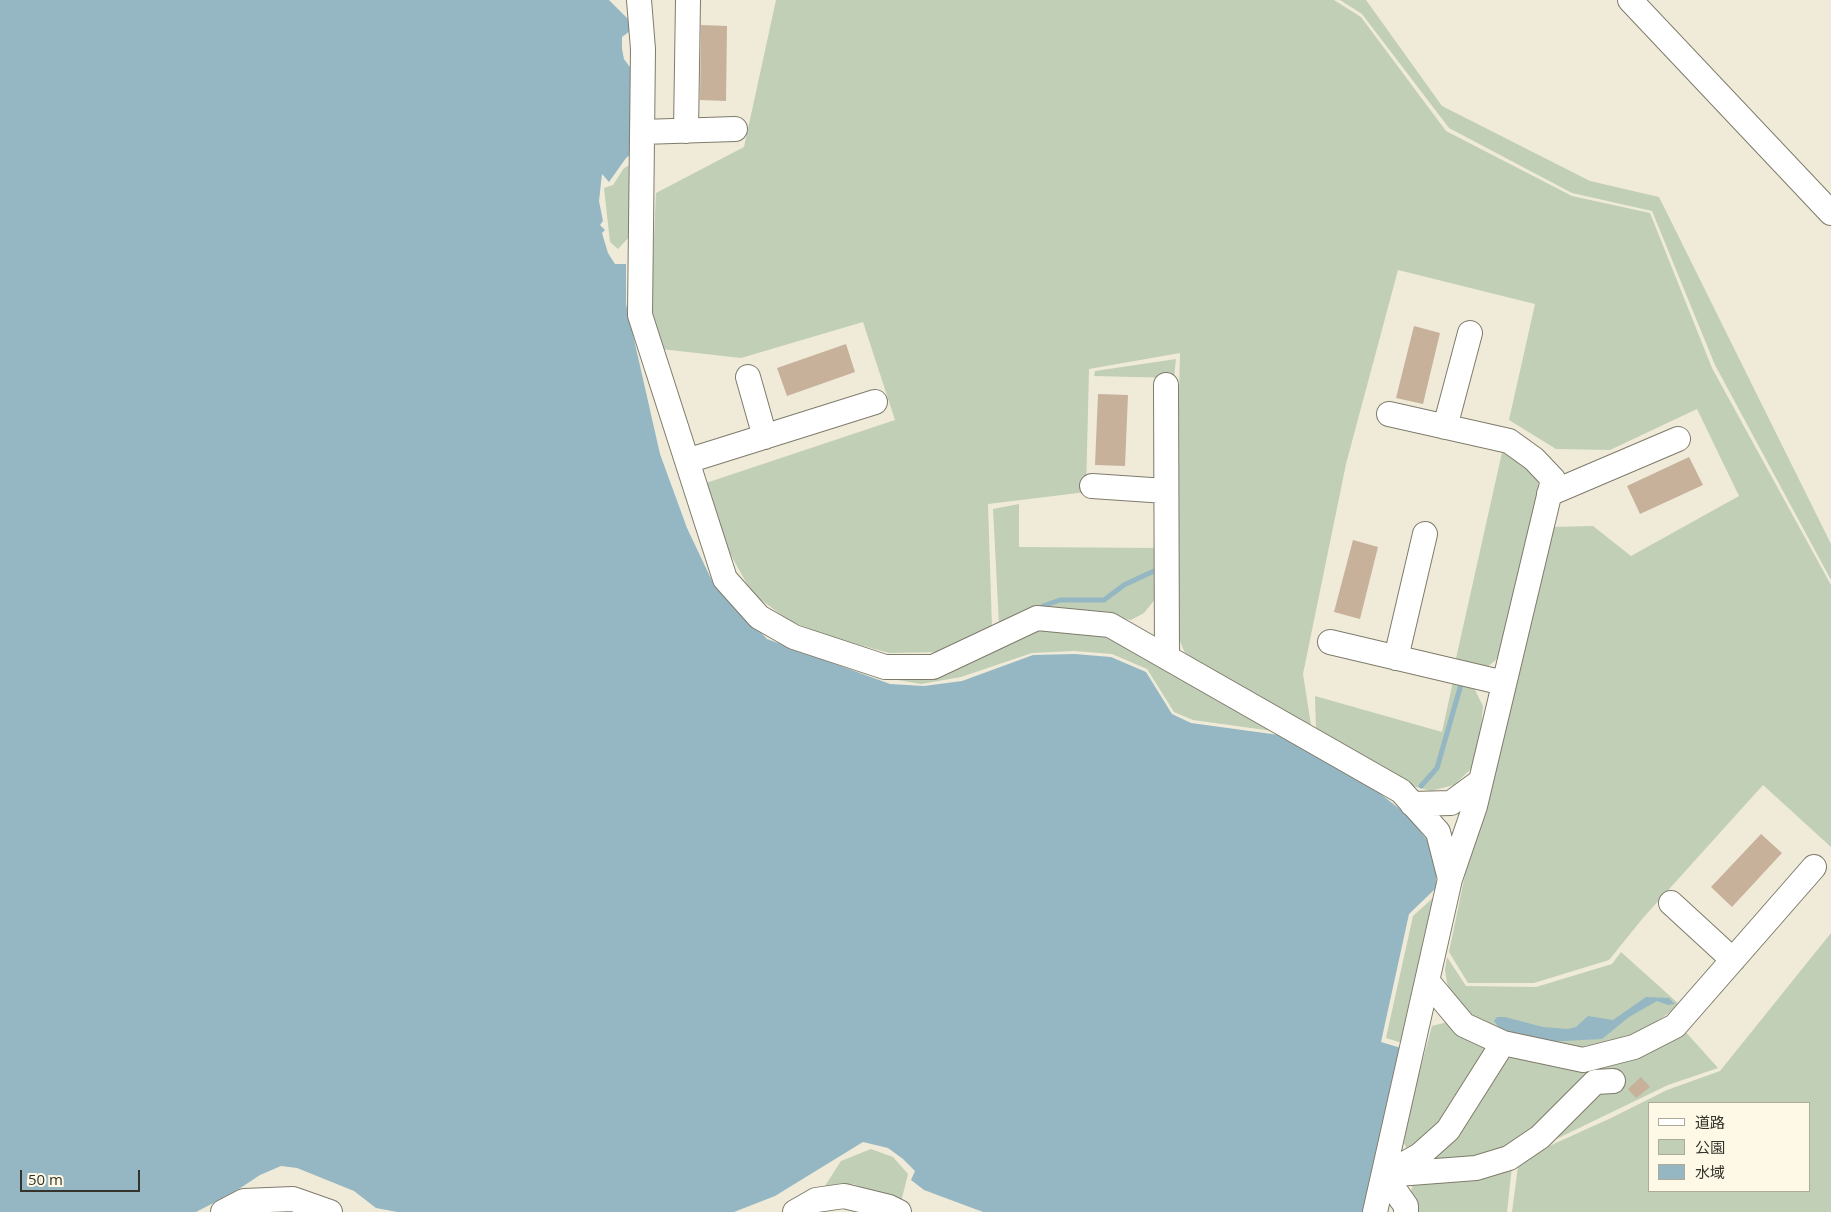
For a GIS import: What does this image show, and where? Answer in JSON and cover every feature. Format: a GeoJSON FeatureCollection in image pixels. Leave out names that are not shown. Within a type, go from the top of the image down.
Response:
{"type":"FeatureCollection","features":[{"type":"Feature","properties":{"kind":"street"},"geometry":{"type":"LineString","coordinates":[[639,0],[643,49],[640,315],[725,579],[759,617],[794,637],[885,667],[933,667],[1037,618],[1110,625],[1401,791],[1438,832],[1450,879]]}},
{"type":"Feature","properties":{"kind":"street"},"geometry":{"type":"LineString","coordinates":[[686,131],[688,0]]}},
{"type":"Feature","properties":{"kind":"street"},"geometry":{"type":"LineString","coordinates":[[1630,0],[1831,213]]}},
{"type":"Feature","properties":{"kind":"street"},"geometry":{"type":"LineString","coordinates":[[642,132],[735,129]]}},
{"type":"Feature","properties":{"kind":"street"},"geometry":{"type":"LineString","coordinates":[[1446,427],[1470,333]]}},
{"type":"Feature","properties":{"kind":"street"},"geometry":{"type":"LineString","coordinates":[[748,378],[765,437]]}},
{"type":"Feature","properties":{"kind":"street"},"geometry":{"type":"LineString","coordinates":[[1166,385],[1167,656]]}},
{"type":"Feature","properties":{"kind":"street"},"geometry":{"type":"LineString","coordinates":[[687,461],[875,402]]}},
{"type":"Feature","properties":{"kind":"street"},"geometry":{"type":"LineString","coordinates":[[1375,1212],[1450,879],[1481,781],[1553,479],[1534,459],[1509,440],[1389,414]]}},
{"type":"Feature","properties":{"kind":"street"},"geometry":{"type":"LineString","coordinates":[[1549,494],[1678,439]]}},
{"type":"Feature","properties":{"kind":"street"},"geometry":{"type":"LineString","coordinates":[[1092,486],[1166,491]]}},
{"type":"Feature","properties":{"kind":"street"},"geometry":{"type":"LineString","coordinates":[[1396,658],[1425,534]]}},
{"type":"Feature","properties":{"kind":"street"},"geometry":{"type":"LineString","coordinates":[[1330,642],[1504,683]]}},
{"type":"Feature","properties":{"kind":"street"},"geometry":{"type":"LineString","coordinates":[[1412,804],[1451,803],[1481,781]]}},
{"type":"Feature","properties":{"kind":"street"},"geometry":{"type":"LineString","coordinates":[[1428,982],[1464,1025],[1502,1043],[1583,1060],[1634,1046],[1675,1026],[1814,867]]}},
{"type":"Feature","properties":{"kind":"street"},"geometry":{"type":"LineString","coordinates":[[1671,903],[1733,960]]}},
{"type":"Feature","properties":{"kind":"street"},"geometry":{"type":"LineString","coordinates":[[1384,1175],[1420,1155],[1448,1130],[1502,1043]]}},
{"type":"Feature","properties":{"kind":"street"},"geometry":{"type":"LineString","coordinates":[[1384,1175],[1476,1168],[1510,1158],[1540,1137],[1595,1082],[1613,1081]]}},
{"type":"Feature","properties":{"kind":"street"},"geometry":{"type":"LineString","coordinates":[[1384,1175],[1406,1206],[1406,1212]]}},
{"type":"Feature","properties":{"kind":"street"},"geometry":{"type":"LineString","coordinates":[[795,1212],[816,1200],[844,1196],[889,1207],[899,1212]]}},
{"type":"Feature","properties":{"kind":"street"},"geometry":{"type":"LineString","coordinates":[[223,1212],[244,1201],[293,1199],[330,1212]]}},
{"type":"Feature","properties":{"kind":"green space"},"geometry":{"type":"Polygon","coordinates":[[[776,0],[1334,0],[1361,17],[1446,131],[1572,196],[1650,213],[1712,368],[1831,585],[1831,847],[1763,785],[1643,918],[1609,960],[1534,983],[1468,983],[1449,952],[1472,841],[1552,527],[1593,526],[1631,556],[1739,496],[1697,409],[1610,450],[1556,449],[1509,420],[1535,304],[1398,270],[1346,464],[1303,674],[1311,725],[1225,679],[1185,653],[1173,625],[1180,353],[1089,369],[1086,492],[988,504],[992,628],[943,652],[889,653],[827,636],[788,620],[752,593],[727,548],[706,483],[895,420],[863,322],[741,358],[661,349],[651,307],[656,193],[744,147],[776,0]]]}},
{"type":"Feature","properties":{"kind":"green space"},"geometry":{"type":"Polygon","coordinates":[[[1340,0],[1366,0],[1442,106],[1590,181],[1659,197],[1831,544],[1831,580],[1715,365],[1652,211],[1572,193],[1449,128],[1362,14],[1340,0]]]}},
{"type":"Feature","properties":{"kind":"green space"},"geometry":{"type":"Polygon","coordinates":[[[634,163],[631,235],[618,249],[610,242],[604,188],[613,185],[624,168],[634,163]]]}},
{"type":"Feature","properties":{"kind":"green space"},"geometry":{"type":"Polygon","coordinates":[[[1176,359],[1174,378],[1094,376],[1095,371],[1176,359]]]}},
{"type":"Feature","properties":{"kind":"green space"},"geometry":{"type":"Polygon","coordinates":[[[1503,448],[1538,476],[1538,492],[1499,653],[1496,660],[1487,667],[1473,667],[1455,663],[1503,448]]]}},
{"type":"Feature","properties":{"kind":"green space"},"geometry":{"type":"Polygon","coordinates":[[[1019,504],[1019,547],[1158,548],[1156,598],[1144,613],[1131,620],[1062,609],[999,625],[993,509],[1019,504]]]}},
{"type":"Feature","properties":{"kind":"green space"},"geometry":{"type":"Polygon","coordinates":[[[1049,629],[1081,630],[1118,640],[1152,657],[1220,702],[1280,732],[1193,720],[1174,712],[1147,669],[1112,654],[1074,651],[1032,653],[961,677],[921,684],[886,678],[1026,633],[1049,629]]]}},
{"type":"Feature","properties":{"kind":"green space"},"geometry":{"type":"Polygon","coordinates":[[[1454,677],[1474,688],[1483,706],[1480,739],[1471,769],[1454,785],[1431,791],[1409,785],[1316,731],[1315,696],[1442,732],[1454,677]]]}},
{"type":"Feature","properties":{"kind":"green space"},"geometry":{"type":"Polygon","coordinates":[[[1435,896],[1402,1043],[1386,1038],[1413,916],[1435,896]]]}},
{"type":"Feature","properties":{"kind":"green space"},"geometry":{"type":"Polygon","coordinates":[[[1831,933],[1831,1212],[1512,1212],[1518,1166],[1547,1147],[1667,1090],[1720,1071],[1831,933]]]}},
{"type":"Feature","properties":{"kind":"green space"},"geometry":{"type":"Polygon","coordinates":[[[1621,952],[1680,1005],[1626,1043],[1588,1050],[1547,1047],[1468,1019],[1456,1002],[1447,983],[1445,970],[1447,957],[1466,986],[1536,987],[1612,964],[1621,952]]]}},
{"type":"Feature","properties":{"kind":"green space"},"geometry":{"type":"Polygon","coordinates":[[[1451,1021],[1486,1048],[1485,1057],[1443,1126],[1416,1148],[1407,1149],[1404,1143],[1411,1102],[1432,1026],[1451,1021]]]}},
{"type":"Feature","properties":{"kind":"green space"},"geometry":{"type":"Polygon","coordinates":[[[1684,1030],[1718,1068],[1668,1085],[1546,1144],[1602,1091],[1621,1091],[1620,1079],[1545,1125],[1479,1161],[1429,1160],[1508,1058],[1521,1056],[1565,1064],[1684,1030]]]}},
{"type":"Feature","properties":{"kind":"green space"},"geometry":{"type":"Polygon","coordinates":[[[871,1149],[893,1157],[908,1174],[901,1202],[853,1184],[823,1189],[841,1161],[871,1149]]]}},
{"type":"Feature","properties":{"kind":"green space"},"geometry":{"type":"Polygon","coordinates":[[[1512,1166],[1507,1212],[1414,1212],[1411,1191],[1414,1181],[1512,1166]]]}},
{"type":"Feature","properties":{"kind":"water"},"geometry":{"type":"Polygon","coordinates":[[[0,0],[609,0],[628,19],[630,31],[622,37],[622,49],[624,59],[632,70],[635,151],[626,158],[609,182],[602,174],[599,201],[603,221],[600,225],[605,230],[602,233],[608,253],[615,264],[626,264],[626,304],[660,454],[687,528],[714,585],[767,639],[890,684],[924,686],[962,681],[1033,655],[1075,654],[1111,657],[1146,672],[1172,714],[1191,723],[1279,735],[1373,788],[1406,814],[1427,840],[1436,868],[1436,888],[1409,914],[1381,1042],[1401,1048],[1364,1212],[983,1212],[924,1190],[911,1180],[915,1171],[903,1159],[888,1148],[863,1142],[775,1196],[734,1212],[397,1212],[376,1208],[354,1191],[297,1168],[281,1166],[260,1175],[233,1193],[196,1212],[0,1212],[0,0]]]}},
{"type":"Feature","properties":{"kind":"water"},"geometry":{"type":"Polygon","coordinates":[[[1646,997],[1669,998],[1675,1004],[1668,1005],[1657,1001],[1629,1017],[1602,1039],[1544,1042],[1500,1029],[1494,1021],[1497,1017],[1505,1017],[1543,1027],[1568,1029],[1576,1027],[1588,1016],[1613,1020],[1646,997]]]}},
{"type":"Feature","properties":{"kind":"building"},"geometry":{"type":"Polygon","coordinates":[[[701,25],[727,26],[726,101],[700,100],[701,25]]]}},
{"type":"Feature","properties":{"kind":"building"},"geometry":{"type":"Polygon","coordinates":[[[1414,326],[1440,333],[1423,404],[1396,398],[1414,326]]]}},
{"type":"Feature","properties":{"kind":"building"},"geometry":{"type":"Polygon","coordinates":[[[846,344],[855,372],[787,396],[777,368],[846,344]]]}},
{"type":"Feature","properties":{"kind":"building"},"geometry":{"type":"Polygon","coordinates":[[[1098,394],[1128,395],[1125,466],[1095,465],[1098,394]]]}},
{"type":"Feature","properties":{"kind":"building"},"geometry":{"type":"Polygon","coordinates":[[[1689,457],[1703,485],[1640,514],[1627,486],[1689,457]]]}},
{"type":"Feature","properties":{"kind":"building"},"geometry":{"type":"Polygon","coordinates":[[[1353,540],[1378,547],[1360,619],[1334,612],[1353,540]]]}},
{"type":"Feature","properties":{"kind":"building"},"geometry":{"type":"Polygon","coordinates":[[[1761,834],[1782,853],[1732,907],[1711,887],[1761,834]]]}},
{"type":"Feature","properties":{"kind":"building"},"geometry":{"type":"Polygon","coordinates":[[[1641,1077],[1650,1087],[1636,1098],[1628,1089],[1641,1077]]]}},
{"type":"Feature","properties":{"kind":"waterway"},"geometry":{"type":"LineString","coordinates":[[1038,611],[1043,606],[1060,600],[1104,600],[1124,585],[1156,570]]}},
{"type":"Feature","properties":{"kind":"waterway"},"geometry":{"type":"LineString","coordinates":[[1421,786],[1437,768],[1462,681]]}}]}
